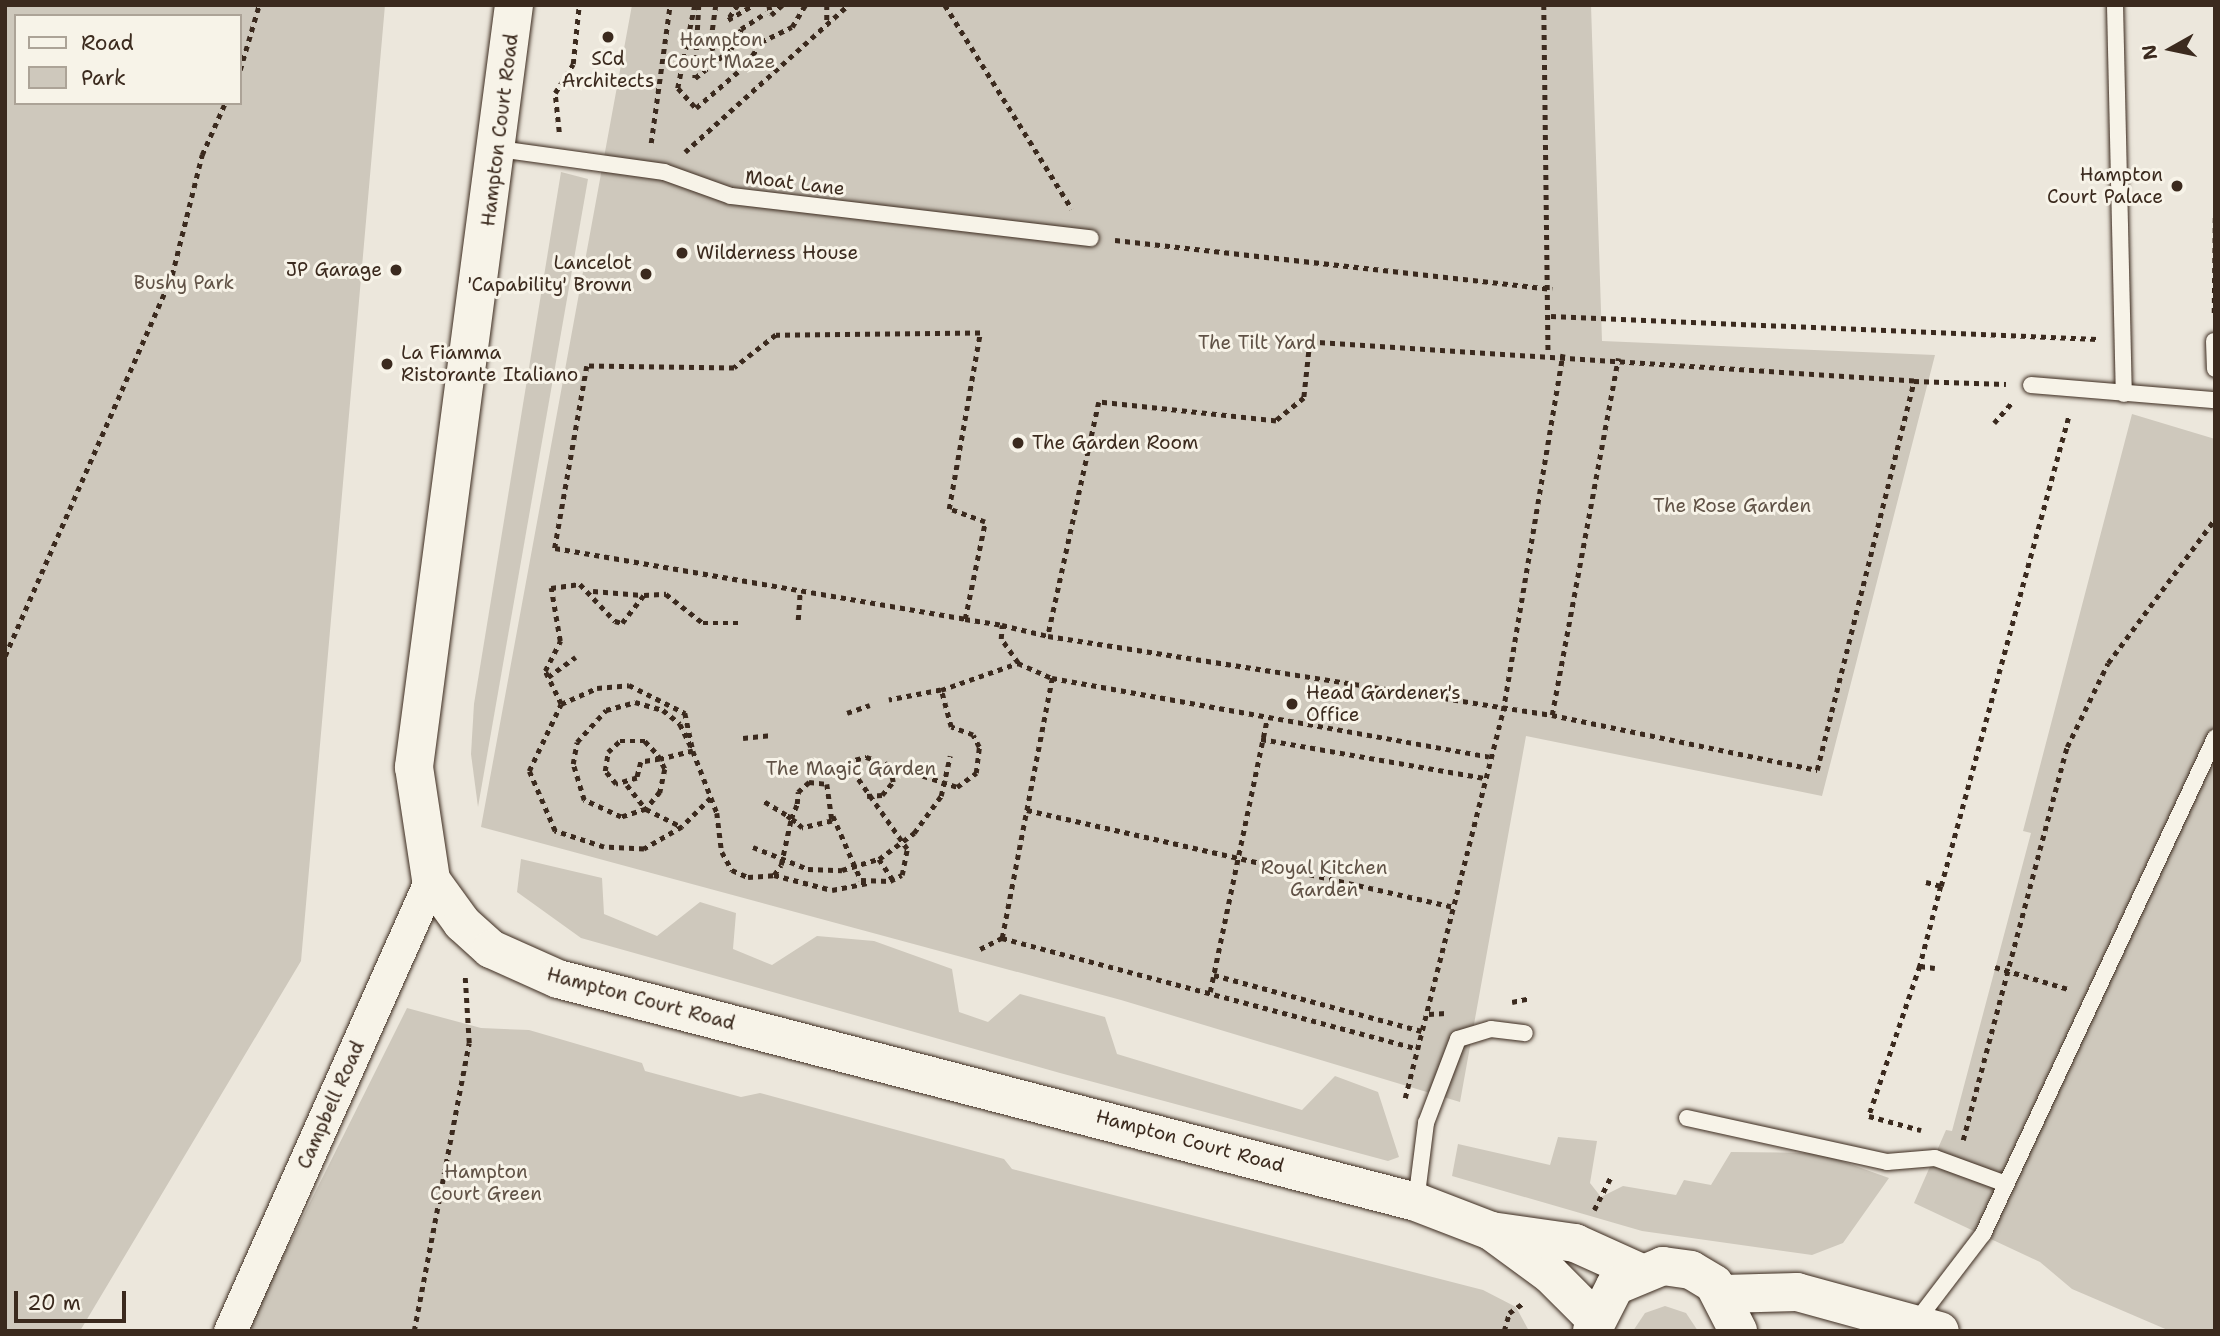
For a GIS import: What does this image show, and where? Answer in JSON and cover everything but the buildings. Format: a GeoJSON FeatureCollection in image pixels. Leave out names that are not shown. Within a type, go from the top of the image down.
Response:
{"type":"FeatureCollection","features":[{"type":"Feature","properties":{"kind":"main road","name":"Hampton Court Road"},"geometry":{"type":"LineString","coordinates":[[514,5],[499,149],[414,767],[431,880],[462,923],[491,949],[558,979],[1416,1202],[1491,1231],[1574,1243],[1637,1272]]}},
{"type":"Feature","properties":{"kind":"main road","name":"Hampton Court Road"},"geometry":{"type":"LineString","coordinates":[[1491,1231],[1551,1275],[1593,1325]]}},
{"type":"Feature","properties":{"kind":"main road"},"geometry":{"type":"LineString","coordinates":[[1593,1325],[1615,1286],[1637,1272],[1664,1266],[1690,1270],[1723,1294],[1738,1331]]}},
{"type":"Feature","properties":{"kind":"main road"},"geometry":{"type":"LineString","coordinates":[[1723,1294],[1797,1292],[1928,1327]]}},
{"type":"Feature","properties":{"kind":"street","name":"Campbell Road"},"geometry":{"type":"LineString","coordinates":[[230,1331],[431,880]]}},
{"type":"Feature","properties":{"kind":"lane"},"geometry":{"type":"LineString","coordinates":[[2115,5],[2124,394]]}},
{"type":"Feature","properties":{"kind":"lane","name":"Moat Lane"},"geometry":{"type":"LineString","coordinates":[[499,149],[664,172],[731,196],[1091,238]]}},
{"type":"Feature","properties":{"kind":"lane"},"geometry":{"type":"LineString","coordinates":[[2214,341],[2215,369]]}},
{"type":"Feature","properties":{"kind":"lane"},"geometry":{"type":"LineString","coordinates":[[2031,385],[2215,400]]}},
{"type":"Feature","properties":{"kind":"lane"},"geometry":{"type":"LineString","coordinates":[[1928,1327],[1983,1234],[2015,1157],[2095,997],[2215,738]]}},
{"type":"Feature","properties":{"kind":"lane"},"geometry":{"type":"LineString","coordinates":[[1416,1202],[1426,1123],[1458,1039],[1491,1029],[1525,1032]]}},
{"type":"Feature","properties":{"kind":"lane"},"geometry":{"type":"LineString","coordinates":[[1686,1118],[1887,1162],[1935,1157],[2003,1183]]}},
{"type":"Feature","properties":{"kind":"path"},"geometry":{"type":"LineString","coordinates":[[242,63],[259,5]]}},
{"type":"Feature","properties":{"kind":"path"},"geometry":{"type":"LineString","coordinates":[[554,155],[560,124],[555,93],[573,64],[579,5]]}},
{"type":"Feature","properties":{"kind":"path"},"geometry":{"type":"LineString","coordinates":[[647,169],[670,5]]}},
{"type":"Feature","properties":{"kind":"path"},"geometry":{"type":"LineString","coordinates":[[697,5],[678,88],[696,108],[747,64],[761,42],[792,27],[805,5]]}},
{"type":"Feature","properties":{"kind":"path"},"geometry":{"type":"LineString","coordinates":[[697,5],[702,13],[695,78],[766,13],[782,5]]}},
{"type":"Feature","properties":{"kind":"path"},"geometry":{"type":"LineString","coordinates":[[738,5],[728,20],[753,5]]}},
{"type":"Feature","properties":{"kind":"path"},"geometry":{"type":"LineString","coordinates":[[766,13],[769,5]]}},
{"type":"Feature","properties":{"kind":"path"},"geometry":{"type":"LineString","coordinates":[[827,5],[827,24]]}},
{"type":"Feature","properties":{"kind":"path"},"geometry":{"type":"LineString","coordinates":[[664,172],[848,5]]}},
{"type":"Feature","properties":{"kind":"path"},"geometry":{"type":"LineString","coordinates":[[945,5],[1091,238],[1552,289]]}},
{"type":"Feature","properties":{"kind":"path"},"geometry":{"type":"LineString","coordinates":[[1544,5],[1552,289],[1548,353]]}},
{"type":"Feature","properties":{"kind":"path"},"geometry":{"type":"LineString","coordinates":[[702,13],[716,8],[710,49],[737,39]]}},
{"type":"Feature","properties":{"kind":"path"},"geometry":{"type":"LineString","coordinates":[[5,656],[172,275],[202,155],[224,105]]}},
{"type":"Feature","properties":{"kind":"path"},"geometry":{"type":"LineString","coordinates":[[2214,313],[2215,213]]}},
{"type":"Feature","properties":{"kind":"path"},"geometry":{"type":"LineString","coordinates":[[1551,316],[2123,340]]}},
{"type":"Feature","properties":{"kind":"path"},"geometry":{"type":"LineString","coordinates":[[965,619],[985,522],[949,509],[980,333],[776,335],[734,368],[587,366],[555,548],[965,619],[1002,625],[1048,636],[1503,711],[1552,715],[1816,770],[1914,381]]}},
{"type":"Feature","properties":{"kind":"path"},"geometry":{"type":"LineString","coordinates":[[1291,341],[1548,353],[1914,381],[2031,385]]}},
{"type":"Feature","properties":{"kind":"path"},"geometry":{"type":"LineString","coordinates":[[1048,636],[1099,402],[1276,421],[1304,398],[1310,342]]}},
{"type":"Feature","properties":{"kind":"path"},"geometry":{"type":"LineString","coordinates":[[1405,1107],[1416,1048],[1455,907],[1489,757],[1503,711],[1563,354]]}},
{"type":"Feature","properties":{"kind":"path"},"geometry":{"type":"LineString","coordinates":[[1552,715],[1618,358]]}},
{"type":"Feature","properties":{"kind":"path"},"geometry":{"type":"LineString","coordinates":[[1931,1133],[1869,1116],[1920,966],[2076,390]]}},
{"type":"Feature","properties":{"kind":"path"},"geometry":{"type":"LineString","coordinates":[[1963,1141],[2009,971],[2049,802],[2085,705],[2108,663],[2215,519]]}},
{"type":"Feature","properties":{"kind":"path"},"geometry":{"type":"LineString","coordinates":[[561,704],[548,677],[560,641],[551,588],[580,584],[593,591],[677,597],[687,616],[703,623],[738,623]]}},
{"type":"Feature","properties":{"kind":"path"},"geometry":{"type":"LineString","coordinates":[[797,620],[800,590]]}},
{"type":"Feature","properties":{"kind":"path"},"geometry":{"type":"LineString","coordinates":[[593,591],[615,621],[622,622],[644,595]]}},
{"type":"Feature","properties":{"kind":"path"},"geometry":{"type":"LineString","coordinates":[[1002,625],[1001,639],[1018,663],[1052,678],[1489,757]]}},
{"type":"Feature","properties":{"kind":"path"},"geometry":{"type":"LineString","coordinates":[[548,677],[576,657]]}},
{"type":"Feature","properties":{"kind":"path"},"geometry":{"type":"LineString","coordinates":[[889,700],[941,690],[1018,663]]}},
{"type":"Feature","properties":{"kind":"path"},"geometry":{"type":"LineString","coordinates":[[1002,938],[1052,678]]}},
{"type":"Feature","properties":{"kind":"path"},"geometry":{"type":"LineString","coordinates":[[693,751],[685,713],[629,685],[597,688],[561,704],[529,771],[555,831],[591,844],[644,849],[682,827],[711,798]]}},
{"type":"Feature","properties":{"kind":"path"},"geometry":{"type":"LineString","coordinates":[[693,751],[660,759],[641,762],[638,778],[627,785],[616,784],[605,771],[608,752],[620,741],[645,741],[660,759],[665,769],[660,792],[646,809],[621,817],[584,800],[573,764],[587,726],[606,710],[635,702],[680,724],[693,751],[711,798],[732,870],[748,877],[774,875],[832,890],[893,880],[909,860],[907,849],[866,796],[846,762],[866,757],[957,787],[976,773],[979,747],[973,734],[951,727],[941,690]]}},
{"type":"Feature","properties":{"kind":"path"},"geometry":{"type":"LineString","coordinates":[[848,713],[870,705]]}},
{"type":"Feature","properties":{"kind":"path"},"geometry":{"type":"LineString","coordinates":[[1210,992],[1267,719]]}},
{"type":"Feature","properties":{"kind":"path"},"geometry":{"type":"LineString","coordinates":[[743,738],[770,734]]}},
{"type":"Feature","properties":{"kind":"path"},"geometry":{"type":"LineString","coordinates":[[1261,739],[1485,778]]}},
{"type":"Feature","properties":{"kind":"path"},"geometry":{"type":"LineString","coordinates":[[752,847],[808,869],[842,870],[879,859],[914,833],[942,796],[950,756]]}},
{"type":"Feature","properties":{"kind":"path"},"geometry":{"type":"LineString","coordinates":[[866,796],[882,795],[893,782],[889,763]]}},
{"type":"Feature","properties":{"kind":"path"},"geometry":{"type":"LineString","coordinates":[[774,875],[798,792],[809,782],[827,783],[832,816],[867,883]]}},
{"type":"Feature","properties":{"kind":"path"},"geometry":{"type":"LineString","coordinates":[[627,785],[646,809],[682,827]]}},
{"type":"Feature","properties":{"kind":"path"},"geometry":{"type":"LineString","coordinates":[[764,802],[791,819],[816,829],[832,816]]}},
{"type":"Feature","properties":{"kind":"path"},"geometry":{"type":"LineString","coordinates":[[1027,810],[1455,907]]}},
{"type":"Feature","properties":{"kind":"path"},"geometry":{"type":"LineString","coordinates":[[879,859],[893,880]]}},
{"type":"Feature","properties":{"kind":"path"},"geometry":{"type":"LineString","coordinates":[[1926,881],[1941,886]]}},
{"type":"Feature","properties":{"kind":"path"},"geometry":{"type":"LineString","coordinates":[[414,1331],[469,1043],[462,923]]}},
{"type":"Feature","properties":{"kind":"path"},"geometry":{"type":"LineString","coordinates":[[980,949],[1002,938],[1416,1048]]}},
{"type":"Feature","properties":{"kind":"path"},"geometry":{"type":"LineString","coordinates":[[1920,966],[1934,968]]}},
{"type":"Feature","properties":{"kind":"path"},"geometry":{"type":"LineString","coordinates":[[1995,967],[2095,997]]}},
{"type":"Feature","properties":{"kind":"path"},"geometry":{"type":"LineString","coordinates":[[1213,975],[1422,1031]]}},
{"type":"Feature","properties":{"kind":"path"},"geometry":{"type":"LineString","coordinates":[[1953,1139],[2015,1157]]}},
{"type":"Feature","properties":{"kind":"path"},"geometry":{"type":"LineString","coordinates":[[1589,1221],[1611,1176]]}},
{"type":"Feature","properties":{"kind":"path"},"geometry":{"type":"LineString","coordinates":[[1504,1331],[1518,1307]]}},
{"type":"Feature","properties":{"kind":"green space","name":"Bushy Park"},"geometry":{"type":"Polygon","coordinates":[[[5,5],[385,5],[301,961],[80,1331],[5,1331],[5,5]]]}},
{"type":"Feature","properties":{"kind":"green space"},"geometry":{"type":"Polygon","coordinates":[[[632,5],[1591,5],[1602,341],[1935,355],[1822,796],[1526,736],[1460,1102],[1121,1000],[481,827],[632,5]]]}},
{"type":"Feature","properties":{"kind":"green space"},"geometry":{"type":"Polygon","coordinates":[[[561,172],[588,179],[478,807],[471,754],[474,704],[561,172]]]}},
{"type":"Feature","properties":{"kind":"green space"},"geometry":{"type":"Polygon","coordinates":[[[2132,414],[2215,439],[2215,1331],[2170,1331],[2072,1289],[2040,1262],[1914,1203],[1946,1130],[1952,1131],[2031,833],[2023,831],[2132,414]]]}},
{"type":"Feature","properties":{"kind":"green space"},"geometry":{"type":"Polygon","coordinates":[[[521,859],[602,878],[604,914],[657,936],[700,902],[736,913],[733,949],[772,965],[817,936],[874,941],[952,969],[959,1012],[988,1022],[1020,994],[1105,1017],[1117,1054],[1302,1110],[1335,1076],[1378,1092],[1399,1157],[1388,1161],[1060,1073],[581,938],[517,892],[521,859]]]}},
{"type":"Feature","properties":{"kind":"green space","name":"Hampton Court Green"},"geometry":{"type":"Polygon","coordinates":[[[407,1008],[481,1028],[529,1030],[642,1063],[645,1071],[741,1097],[760,1093],[1004,1159],[1012,1169],[1483,1290],[1516,1307],[1529,1331],[246,1331],[407,1008]]]}},
{"type":"Feature","properties":{"kind":"green space"},"geometry":{"type":"Polygon","coordinates":[[[1558,1137],[1597,1141],[1590,1183],[1601,1197],[1623,1186],[1676,1195],[1684,1180],[1711,1185],[1731,1152],[1819,1153],[1889,1178],[1843,1243],[1812,1255],[1642,1231],[1452,1176],[1458,1144],[1550,1165],[1558,1137]]]}},
{"type":"Feature","properties":{"kind":"green space"},"geometry":{"type":"Polygon","coordinates":[[[1665,1306],[1686,1313],[1698,1331],[1633,1331],[1645,1313],[1665,1306]]]}},
{"type":"Feature","properties":{"kind":"place","name":"SCd Architects"},"geometry":{"type":"Point","coordinates":[608,37]}},
{"type":"Feature","properties":{"kind":"place","name":"Hampton Court Palace"},"geometry":{"type":"Point","coordinates":[2177,186]}},
{"type":"Feature","properties":{"kind":"place","name":"Wilderness House"},"geometry":{"type":"Point","coordinates":[682,253]}},
{"type":"Feature","properties":{"kind":"place","name":"JP Garage"},"geometry":{"type":"Point","coordinates":[396,270]}},
{"type":"Feature","properties":{"kind":"place","name":"Lancelot 'Capability' Brown"},"geometry":{"type":"Point","coordinates":[646,274]}},
{"type":"Feature","properties":{"kind":"place","name":"La Fiamma Ristorante Italiano"},"geometry":{"type":"Point","coordinates":[387,364]}},
{"type":"Feature","properties":{"kind":"place","name":"The Garden Room"},"geometry":{"type":"Point","coordinates":[1018,443]}},
{"type":"Feature","properties":{"kind":"place","name":"Head Gardener's Office"},"geometry":{"type":"Point","coordinates":[1292,704]}},
{"type":"Feature","properties":{"kind":"park label","name":"Hampton Court Maze"},"geometry":{"type":"Point","coordinates":[721,51]}},
{"type":"Feature","properties":{"kind":"park label","name":"The Tilt Yard"},"geometry":{"type":"Point","coordinates":[1257,343]}},
{"type":"Feature","properties":{"kind":"park label","name":"The Rose Garden"},"geometry":{"type":"Point","coordinates":[1732,506]}},
{"type":"Feature","properties":{"kind":"park label","name":"The Magic Garden"},"geometry":{"type":"Point","coordinates":[851,769]}},
{"type":"Feature","properties":{"kind":"park label","name":"Royal Kitchen Garden"},"geometry":{"type":"Point","coordinates":[1324,879]}}]}
